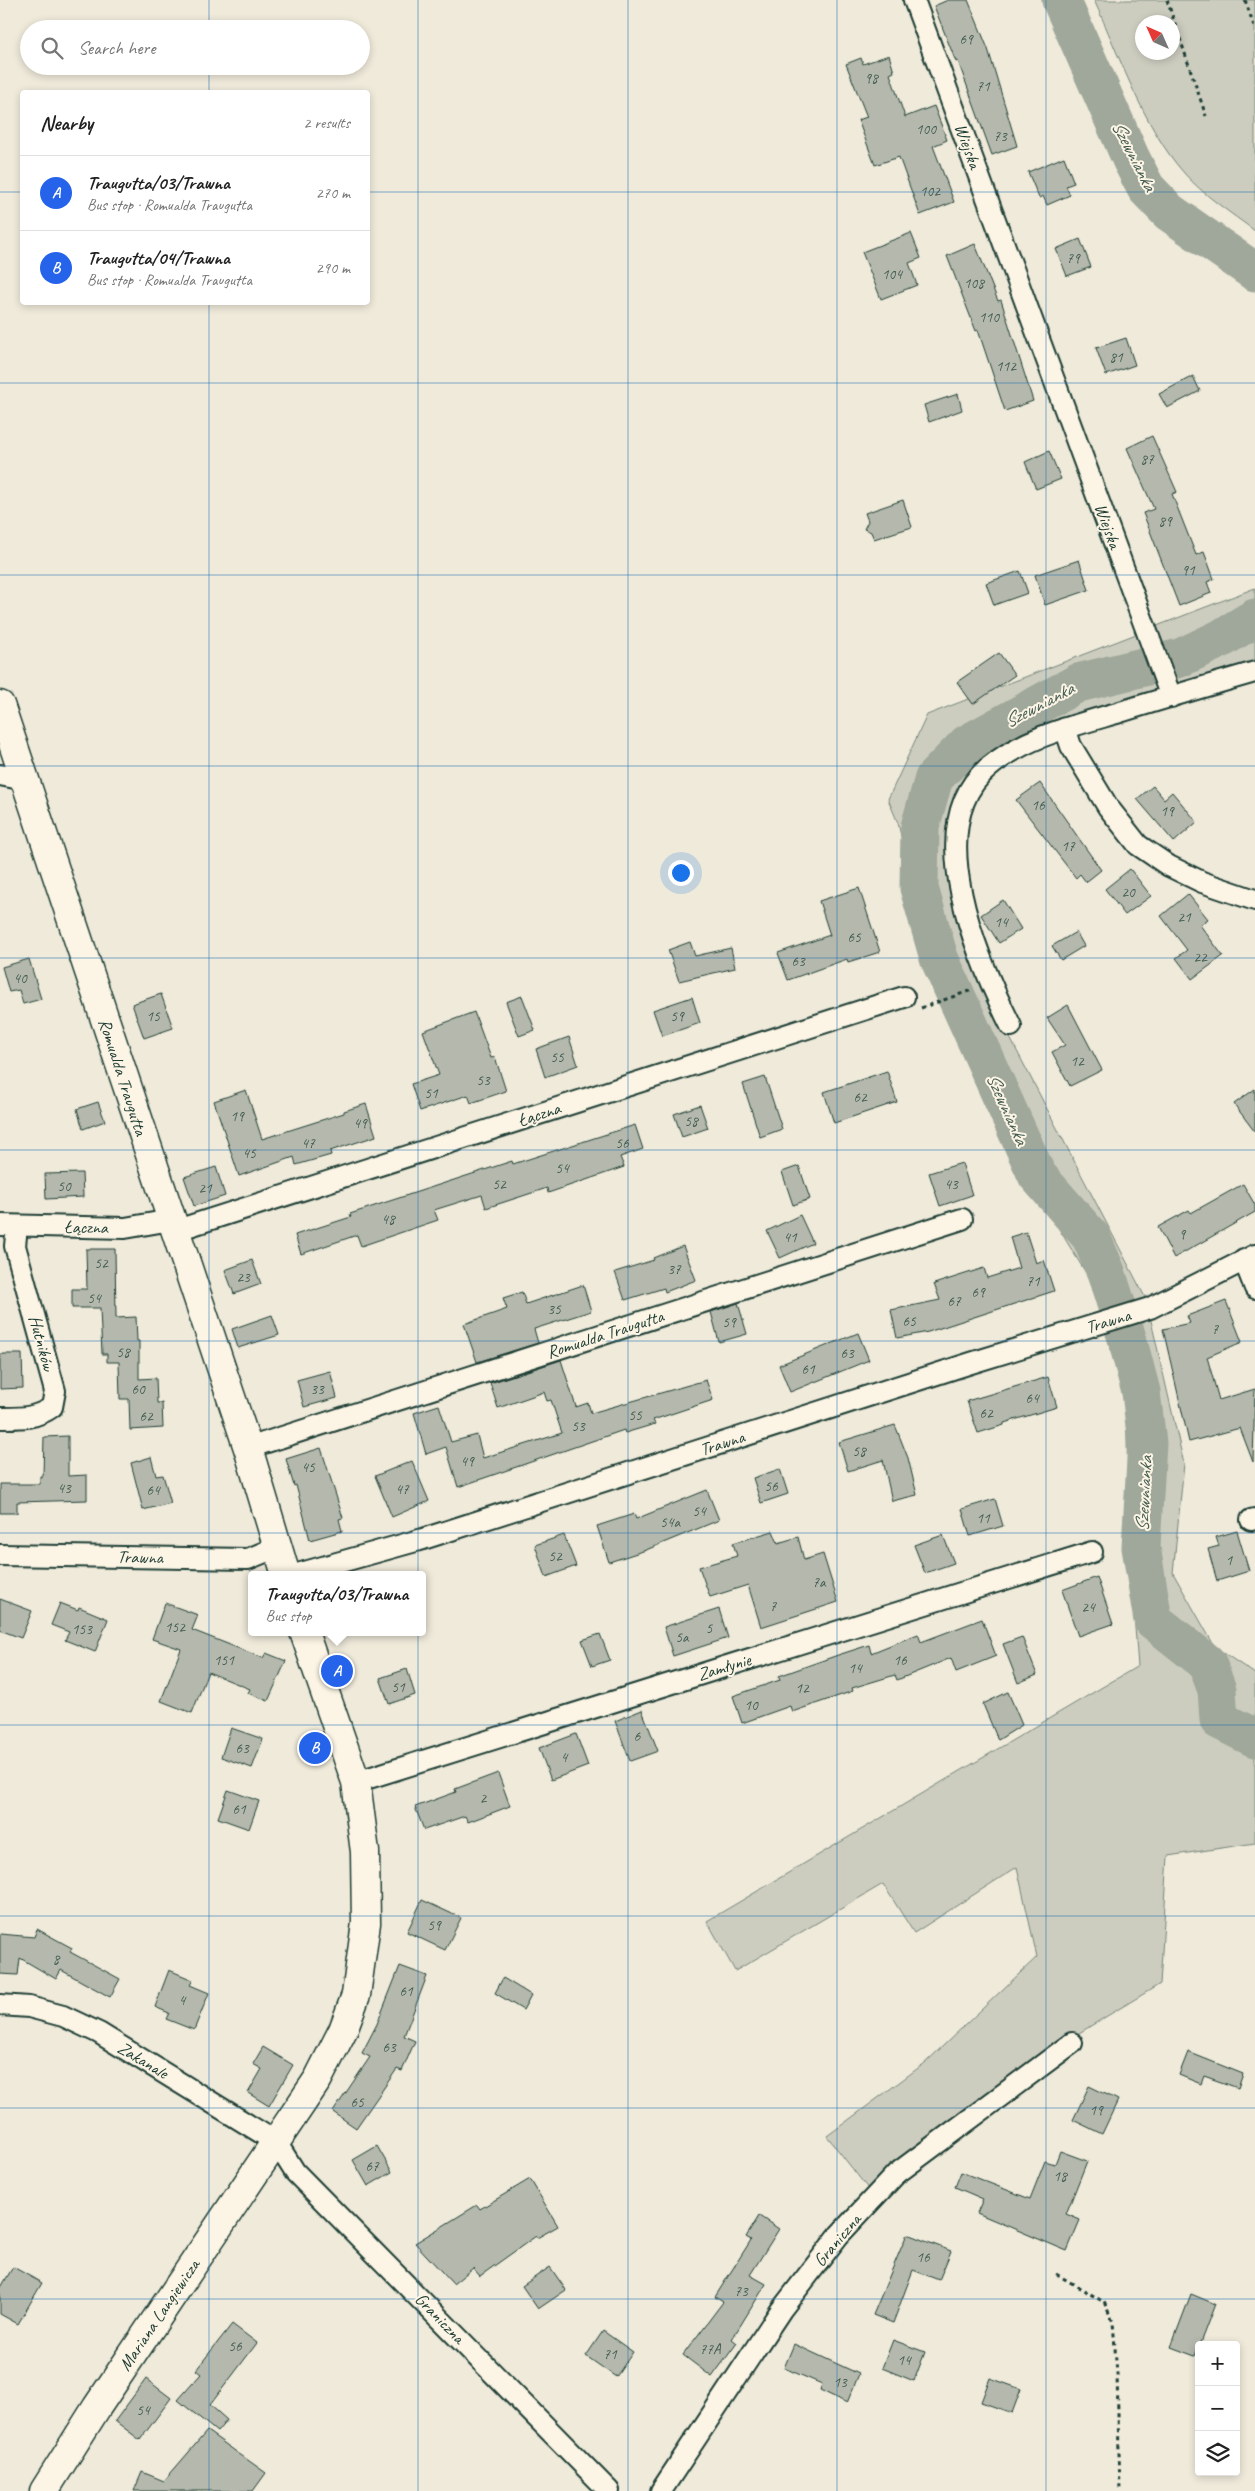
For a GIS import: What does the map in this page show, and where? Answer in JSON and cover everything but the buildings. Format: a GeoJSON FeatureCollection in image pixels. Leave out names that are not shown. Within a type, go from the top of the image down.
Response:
{"type":"FeatureCollection","features":[{"type":"Feature","properties":{"kind":"main road","name":"Romualda Traugutta"},"geometry":{"type":"LineString","coordinates":[[0,705],[12,777],[173,1226],[248,1448],[285,1571]]}},
{"type":"Feature","properties":{"kind":"main road"},"geometry":{"type":"LineString","coordinates":[[276,2142],[318,2079],[343,2030],[356,1995],[366,1922],[365,1852],[356,1782],[305,1636]]}},
{"type":"Feature","properties":{"kind":"main road","name":"Mariana Langiewicza"},"geometry":{"type":"LineString","coordinates":[[44,2491],[97,2406],[276,2142]]}},
{"type":"Feature","properties":{"kind":"street","name":"Wiejska"},"geometry":{"type":"LineString","coordinates":[[914,0],[1171,697]]}},
{"type":"Feature","properties":{"kind":"street"},"geometry":{"type":"LineString","coordinates":[[1011,1026],[989,983],[977,952],[958,879],[956,845],[960,816],[969,792],[988,768],[1033,740],[1065,728],[1255,672]]}},
{"type":"Feature","properties":{"kind":"street"},"geometry":{"type":"LineString","coordinates":[[1065,728],[1071,746],[1108,806],[1138,846],[1202,882],[1255,900]]}},
{"type":"Feature","properties":{"kind":"street","name":"Łączna"},"geometry":{"type":"LineString","coordinates":[[8,1225],[125,1228],[173,1226],[904,997]]}},
{"type":"Feature","properties":{"kind":"street","name":"Romualda Traugutta"},"geometry":{"type":"LineString","coordinates":[[248,1448],[962,1219]]}},
{"type":"Feature","properties":{"kind":"street","name":"Hutników"},"geometry":{"type":"LineString","coordinates":[[0,1418],[30,1418],[41,1415],[52,1407],[55,1392],[8,1225]]}},
{"type":"Feature","properties":{"kind":"street"},"geometry":{"type":"LineString","coordinates":[[1250,1258],[1255,1288]]}},
{"type":"Feature","properties":{"kind":"street","name":"Trawna"},"geometry":{"type":"LineString","coordinates":[[308,1571],[423,1539],[1150,1308],[1250,1258]]}},
{"type":"Feature","properties":{"kind":"street","name":"Trawna"},"geometry":{"type":"LineString","coordinates":[[0,1555],[248,1559],[277,1546]]}},
{"type":"Feature","properties":{"kind":"street","name":"Zamłynie"},"geometry":{"type":"LineString","coordinates":[[356,1782],[1092,1552]]}},
{"type":"Feature","properties":{"kind":"street","name":"Zakanale"},"geometry":{"type":"LineString","coordinates":[[0,2005],[29,2007],[63,2016],[99,2033],[276,2142]]}},
{"type":"Feature","properties":{"kind":"street","name":"Graniczna"},"geometry":{"type":"LineString","coordinates":[[661,2491],[781,2310],[839,2235],[896,2174],[1072,2043]]}},
{"type":"Feature","properties":{"kind":"street","name":"Graniczna"},"geometry":{"type":"LineString","coordinates":[[276,2142],[290,2166],[609,2491]]}},
{"type":"Feature","properties":{"kind":"path"},"geometry":{"type":"LineString","coordinates":[[1167,0],[1206,116]]}},
{"type":"Feature","properties":{"kind":"path"},"geometry":{"type":"LineString","coordinates":[[1245,0],[1255,29]]}},
{"type":"Feature","properties":{"kind":"path"},"geometry":{"type":"LineString","coordinates":[[929,1006],[989,983]]}},
{"type":"Feature","properties":{"kind":"path"},"geometry":{"type":"LineString","coordinates":[[1056,2274],[1104,2302],[1113,2322],[1117,2374],[1120,2491]]}},
{"type":"Feature","properties":{"kind":"shaded area"},"geometry":{"type":"Polygon","coordinates":[[[1094,0],[1255,0],[1255,231],[1218,204],[1184,173],[1157,135],[1123,67],[1094,0]]]}},
{"type":"Feature","properties":{"kind":"shaded area"},"geometry":{"type":"Polygon","coordinates":[[[1255,588],[1255,660],[1078,716],[1008,745],[975,768],[955,807],[948,871],[969,959],[1146,1299],[1184,1464],[1173,1573],[1215,1647],[1255,1674],[1255,1843],[1168,1856],[1160,1984],[1079,2033],[896,2163],[869,2190],[827,2136],[925,2063],[1037,1957],[1017,1867],[914,1933],[883,1884],[735,1971],[707,1921],[1138,1666],[1129,1551],[1126,1382],[1097,1291],[1059,1229],[990,1105],[935,984],[898,823],[888,799],[927,715],[1255,588]]]}},
{"type":"Feature","properties":{"kind":"waterway","name":"Szewnianka"},"geometry":{"type":"LineString","coordinates":[[1061,0],[1131,159],[1146,188],[1169,212],[1255,272]]}},
{"type":"Feature","properties":{"kind":"waterway","name":"Szewnianka"},"geometry":{"type":"LineString","coordinates":[[1255,618],[1222,638],[1180,658],[1078,683],[967,744],[934,778],[920,827],[919,888],[939,958],[1037,1175],[1091,1237],[1106,1272],[1127,1338],[1141,1392],[1147,1443],[1141,1547],[1153,1620],[1207,1663],[1217,1690],[1219,1720],[1255,1738]]}},
{"type":"Feature","properties":{"kind":"place","name":"Traugutta/03/Trawna"},"geometry":{"type":"Point","coordinates":[337,1671]}},
{"type":"Feature","properties":{"kind":"place","name":"Traugutta/04/Trawna"},"geometry":{"type":"Point","coordinates":[315,1748]}}]}
